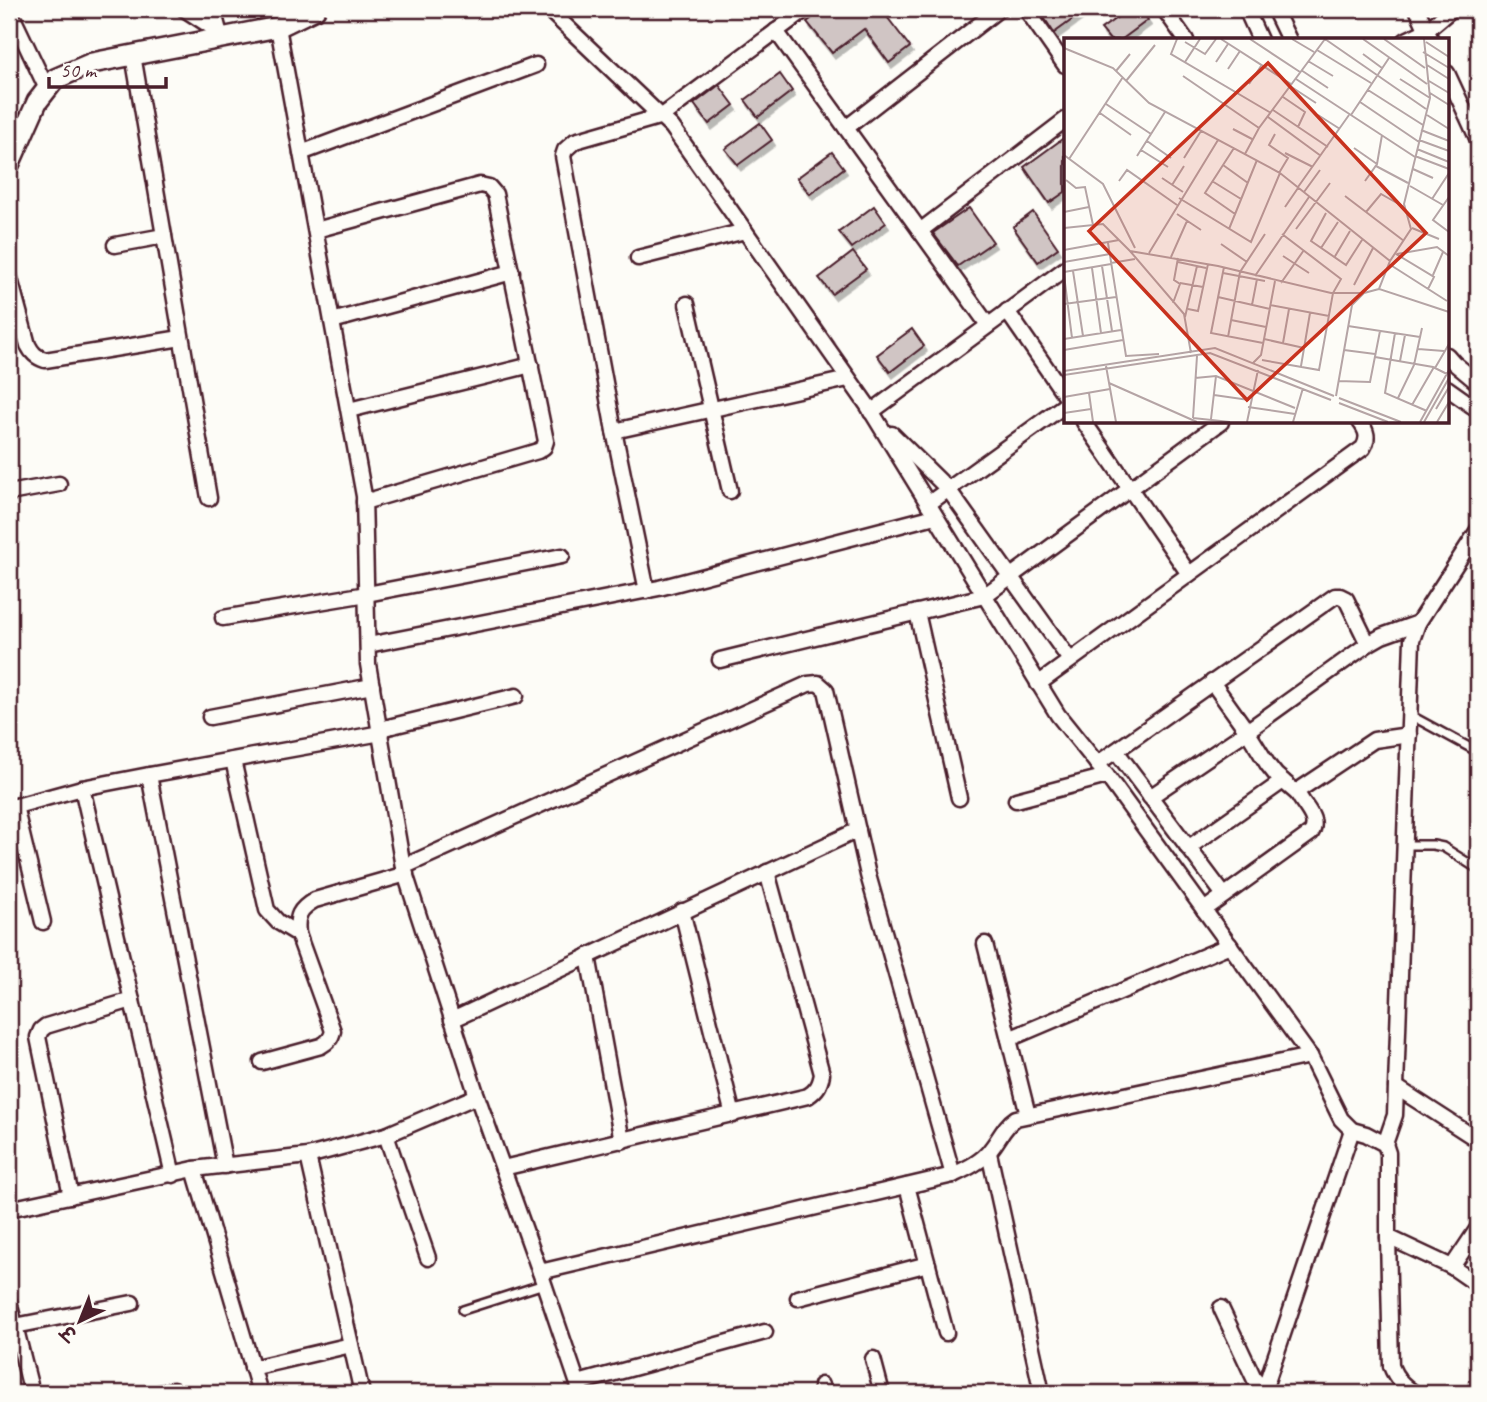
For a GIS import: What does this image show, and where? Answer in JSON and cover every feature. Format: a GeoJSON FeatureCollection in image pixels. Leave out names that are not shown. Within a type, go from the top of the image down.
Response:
{"type":"FeatureCollection","features":[{"type":"Feature","properties":{"kind":"main road"},"geometry":{"type":"LineString","coordinates":[[9,165],[37,102],[55,79],[92,63],[223,34],[315,9]]}},
{"type":"Feature","properties":{"kind":"street"},"geometry":{"type":"LineString","coordinates":[[9,9],[47,89]]}},
{"type":"Feature","properties":{"kind":"street"},"geometry":{"type":"LineString","coordinates":[[184,9],[223,34]]}},
{"type":"Feature","properties":{"kind":"street"},"geometry":{"type":"LineString","coordinates":[[212,9],[223,34]]}},
{"type":"Feature","properties":{"kind":"street"},"geometry":{"type":"LineString","coordinates":[[548,9],[672,127],[873,415],[1058,715],[1107,776],[1310,1056],[1341,1119],[1352,1130],[1385,1144]]}},
{"type":"Feature","properties":{"kind":"street"},"geometry":{"type":"LineString","coordinates":[[647,591],[563,156],[565,150],[575,141],[662,116],[806,9]]}},
{"type":"Feature","properties":{"kind":"street"},"geometry":{"type":"LineString","coordinates":[[846,128],[999,9]]}},
{"type":"Feature","properties":{"kind":"street"},"geometry":{"type":"LineString","coordinates":[[1026,9],[1064,64]]}},
{"type":"Feature","properties":{"kind":"street"},"geometry":{"type":"LineString","coordinates":[[1164,9],[1185,38]]}},
{"type":"Feature","properties":{"kind":"street"},"geometry":{"type":"LineString","coordinates":[[1245,9],[1259,38]]}},
{"type":"Feature","properties":{"kind":"street"},"geometry":{"type":"LineString","coordinates":[[1274,9],[1288,38]]}},
{"type":"Feature","properties":{"kind":"street"},"geometry":{"type":"LineString","coordinates":[[1417,9],[1429,35],[1452,9]]}},
{"type":"Feature","properties":{"kind":"street"},"geometry":{"type":"LineString","coordinates":[[289,18],[302,153],[364,502],[369,664],[405,870],[477,1096],[580,1388],[765,1332]]}},
{"type":"Feature","properties":{"kind":"street"},"geometry":{"type":"LineString","coordinates":[[776,31],[988,325]]}},
{"type":"Feature","properties":{"kind":"street"},"geometry":{"type":"LineString","coordinates":[[133,55],[209,498]]}},
{"type":"Feature","properties":{"kind":"street"},"geometry":{"type":"LineString","coordinates":[[302,153],[536,65]]}},
{"type":"Feature","properties":{"kind":"street"},"geometry":{"type":"LineString","coordinates":[[1448,75],[1478,140]]}},
{"type":"Feature","properties":{"kind":"street"},"geometry":{"type":"LineString","coordinates":[[920,231],[1064,121]]}},
{"type":"Feature","properties":{"kind":"street"},"geometry":{"type":"LineString","coordinates":[[316,230],[481,185],[489,187],[495,194],[546,440],[544,447],[538,452],[364,502]]}},
{"type":"Feature","properties":{"kind":"street"},"geometry":{"type":"LineString","coordinates":[[638,258],[745,231]]}},
{"type":"Feature","properties":{"kind":"street"},"geometry":{"type":"LineString","coordinates":[[115,245],[164,236]]}},
{"type":"Feature","properties":{"kind":"street"},"geometry":{"type":"LineString","coordinates":[[873,415],[1064,270]]}},
{"type":"Feature","properties":{"kind":"street"},"geometry":{"type":"LineString","coordinates":[[332,321],[512,272]]}},
{"type":"Feature","properties":{"kind":"street"},"geometry":{"type":"LineString","coordinates":[[9,275],[28,345],[38,358],[181,338]]}},
{"type":"Feature","properties":{"kind":"street"},"geometry":{"type":"LineString","coordinates":[[687,303],[730,491]]}},
{"type":"Feature","properties":{"kind":"street"},"geometry":{"type":"LineString","coordinates":[[1007,311],[1064,394]]}},
{"type":"Feature","properties":{"kind":"street"},"geometry":{"type":"LineString","coordinates":[[1448,356],[1478,383]]}},
{"type":"Feature","properties":{"kind":"street"},"geometry":{"type":"LineString","coordinates":[[349,410],[531,365]]}},
{"type":"Feature","properties":{"kind":"street"},"geometry":{"type":"LineString","coordinates":[[614,431],[849,379]]}},
{"type":"Feature","properties":{"kind":"street"},"geometry":{"type":"LineString","coordinates":[[1448,389],[1478,410]]}},
{"type":"Feature","properties":{"kind":"street"},"geometry":{"type":"LineString","coordinates":[[368,645],[679,584],[932,510],[948,489],[1064,406]]}},
{"type":"Feature","properties":{"kind":"street"},"geometry":{"type":"LineString","coordinates":[[873,415],[948,489],[1070,660]]}},
{"type":"Feature","properties":{"kind":"street"},"geometry":{"type":"LineString","coordinates":[[1085,424],[1189,574]]}},
{"type":"Feature","properties":{"kind":"street"},"geometry":{"type":"LineString","coordinates":[[720,660],[984,596],[1218,424]]}},
{"type":"Feature","properties":{"kind":"street"},"geometry":{"type":"LineString","coordinates":[[1038,684],[1363,448],[1367,442],[1367,434],[1361,424]]}},
{"type":"Feature","properties":{"kind":"street"},"geometry":{"type":"LineString","coordinates":[[9,493],[59,484]]}},
{"type":"Feature","properties":{"kind":"street"},"geometry":{"type":"LineString","coordinates":[[1415,1393],[1395,1376],[1391,1366],[1388,1153],[1385,1144],[1395,1115],[1412,640],[1418,623],[1478,530]]}},
{"type":"Feature","properties":{"kind":"street"},"geometry":{"type":"LineString","coordinates":[[223,618],[367,594],[562,556]]}},
{"type":"Feature","properties":{"kind":"street"},"geometry":{"type":"LineString","coordinates":[[1097,764],[1335,596],[1346,599],[1368,643]]}},
{"type":"Feature","properties":{"kind":"street"},"geometry":{"type":"LineString","coordinates":[[918,612],[959,798]]}},
{"type":"Feature","properties":{"kind":"street"},"geometry":{"type":"LineString","coordinates":[[1150,797],[1368,643],[1418,623]]}},
{"type":"Feature","properties":{"kind":"street"},"geometry":{"type":"LineString","coordinates":[[1204,910],[1311,833],[1315,827],[1315,821],[1298,794],[1268,765],[1212,682]]}},
{"type":"Feature","properties":{"kind":"street"},"geometry":{"type":"LineString","coordinates":[[262,1062],[321,1046],[332,1037],[333,1031],[298,934],[297,923],[304,906],[405,870],[808,684],[818,683],[826,690],[868,875],[953,1175]]}},
{"type":"Feature","properties":{"kind":"street"},"geometry":{"type":"LineString","coordinates":[[210,717],[372,686]]}},
{"type":"Feature","properties":{"kind":"street"},"geometry":{"type":"LineString","coordinates":[[43,922],[12,807],[82,788],[380,731],[516,696]]}},
{"type":"Feature","properties":{"kind":"street"},"geometry":{"type":"LineString","coordinates":[[1298,794],[1299,790],[1374,740],[1409,735]]}},
{"type":"Feature","properties":{"kind":"street"},"geometry":{"type":"LineString","coordinates":[[1116,751],[1224,895]]}},
{"type":"Feature","properties":{"kind":"street"},"geometry":{"type":"LineString","coordinates":[[233,760],[267,910],[278,922],[298,934]]}},
{"type":"Feature","properties":{"kind":"street"},"geometry":{"type":"LineString","coordinates":[[149,775],[225,1166]]}},
{"type":"Feature","properties":{"kind":"street"},"geometry":{"type":"LineString","coordinates":[[1016,800],[1107,776]]}},
{"type":"Feature","properties":{"kind":"street"},"geometry":{"type":"LineString","coordinates":[[1188,848],[1283,781]]}},
{"type":"Feature","properties":{"kind":"street"},"geometry":{"type":"LineString","coordinates":[[82,788],[173,1175]]}},
{"type":"Feature","properties":{"kind":"street"},"geometry":{"type":"LineString","coordinates":[[452,1020],[858,830]]}},
{"type":"Feature","properties":{"kind":"street"},"geometry":{"type":"LineString","coordinates":[[503,1168],[733,1115],[808,1096],[816,1091],[822,1074],[767,872]]}},
{"type":"Feature","properties":{"kind":"street"},"geometry":{"type":"LineString","coordinates":[[681,911],[733,1115]]}},
{"type":"Feature","properties":{"kind":"street"},"geometry":{"type":"LineString","coordinates":[[985,944],[1028,1115]]}},
{"type":"Feature","properties":{"kind":"street"},"geometry":{"type":"LineString","coordinates":[[1009,1040],[1230,946]]}},
{"type":"Feature","properties":{"kind":"street"},"geometry":{"type":"LineString","coordinates":[[588,956],[622,1141]]}},
{"type":"Feature","properties":{"kind":"street"},"geometry":{"type":"LineString","coordinates":[[71,1196],[38,1037],[46,1026],[132,1000]]}},
{"type":"Feature","properties":{"kind":"street"},"geometry":{"type":"LineString","coordinates":[[542,1278],[953,1175],[989,1153],[1007,1124],[1016,1118],[1310,1056]]}},
{"type":"Feature","properties":{"kind":"street"},"geometry":{"type":"LineString","coordinates":[[1396,1087],[1478,1140]]}},
{"type":"Feature","properties":{"kind":"street"},"geometry":{"type":"LineString","coordinates":[[9,1209],[194,1169],[308,1156],[386,1135],[477,1096]]}},
{"type":"Feature","properties":{"kind":"street"},"geometry":{"type":"LineString","coordinates":[[1262,1393],[1352,1130]]}},
{"type":"Feature","properties":{"kind":"street"},"geometry":{"type":"LineString","coordinates":[[386,1135],[428,1258]]}},
{"type":"Feature","properties":{"kind":"street"},"geometry":{"type":"LineString","coordinates":[[989,1153],[1042,1393]]}},
{"type":"Feature","properties":{"kind":"street"},"geometry":{"type":"LineString","coordinates":[[308,1156],[362,1393]]}},
{"type":"Feature","properties":{"kind":"street"},"geometry":{"type":"LineString","coordinates":[[194,1169],[260,1393]]}},
{"type":"Feature","properties":{"kind":"street"},"geometry":{"type":"LineString","coordinates":[[907,1186],[946,1333]]}},
{"type":"Feature","properties":{"kind":"street"},"geometry":{"type":"LineString","coordinates":[[1452,1267],[1478,1228]]}},
{"type":"Feature","properties":{"kind":"street"},"geometry":{"type":"LineString","coordinates":[[1388,1237],[1452,1267],[1478,1285]]}},
{"type":"Feature","properties":{"kind":"street"},"geometry":{"type":"LineString","coordinates":[[798,1298],[928,1264]]}},
{"type":"Feature","properties":{"kind":"street"},"geometry":{"type":"LineString","coordinates":[[9,1303],[32,1393]]}},
{"type":"Feature","properties":{"kind":"street"},"geometry":{"type":"LineString","coordinates":[[15,1326],[132,1303]]}},
{"type":"Feature","properties":{"kind":"street"},"geometry":{"type":"LineString","coordinates":[[1221,1308],[1262,1393]]}},
{"type":"Feature","properties":{"kind":"street"},"geometry":{"type":"LineString","coordinates":[[252,1368],[351,1345]]}},
{"type":"Feature","properties":{"kind":"street"},"geometry":{"type":"LineString","coordinates":[[873,1359],[882,1393]]}},
{"type":"Feature","properties":{"kind":"lane"},"geometry":{"type":"LineString","coordinates":[[1410,715],[1478,752]]}},
{"type":"Feature","properties":{"kind":"lane"},"geometry":{"type":"LineString","coordinates":[[1405,845],[1443,847],[1478,869]]}},
{"type":"Feature","properties":{"kind":"lane"},"geometry":{"type":"LineString","coordinates":[[463,1310],[542,1278]]}},
{"type":"Feature","properties":{"kind":"building"},"geometry":{"type":"Polygon","coordinates":[[[824,9],[881,9],[910,47],[889,63],[864,29],[832,53],[807,22],[824,9]]]}},
{"type":"Feature","properties":{"kind":"building"},"geometry":{"type":"Polygon","coordinates":[[[1052,9],[1087,9],[1054,33],[1043,16],[1052,9]]]}},
{"type":"Feature","properties":{"kind":"building"},"geometry":{"type":"Polygon","coordinates":[[[1129,9],[1140,9],[1148,20],[1124,38],[1108,38],[1101,29],[1129,9]]]}},
{"type":"Feature","properties":{"kind":"building"},"geometry":{"type":"Polygon","coordinates":[[[780,74],[792,91],[758,117],[745,100],[780,74]]]}},
{"type":"Feature","properties":{"kind":"building"},"geometry":{"type":"Polygon","coordinates":[[[719,85],[734,105],[709,124],[694,104],[719,85]]]}},
{"type":"Feature","properties":{"kind":"building"},"geometry":{"type":"Polygon","coordinates":[[[760,123],[772,140],[738,165],[725,149],[760,123]]]}},
{"type":"Feature","properties":{"kind":"building"},"geometry":{"type":"Polygon","coordinates":[[[1064,138],[1064,193],[1049,203],[1024,167],[1064,138]]]}},
{"type":"Feature","properties":{"kind":"building"},"geometry":{"type":"Polygon","coordinates":[[[832,152],[844,168],[810,194],[797,178],[832,152]]]}},
{"type":"Feature","properties":{"kind":"building"},"geometry":{"type":"Polygon","coordinates":[[[874,206],[886,223],[852,248],[839,232],[874,206]]]}},
{"type":"Feature","properties":{"kind":"building"},"geometry":{"type":"Polygon","coordinates":[[[969,208],[993,242],[958,266],[933,233],[969,208]]]}},
{"type":"Feature","properties":{"kind":"building"},"geometry":{"type":"Polygon","coordinates":[[[1033,212],[1058,248],[1038,262],[1013,227],[1033,212]]]}},
{"type":"Feature","properties":{"kind":"building"},"geometry":{"type":"Polygon","coordinates":[[[853,252],[866,269],[832,294],[819,278],[853,252]]]}},
{"type":"Feature","properties":{"kind":"building"},"geometry":{"type":"Polygon","coordinates":[[[912,329],[924,346],[890,372],[877,355],[912,329]]]}}]}
